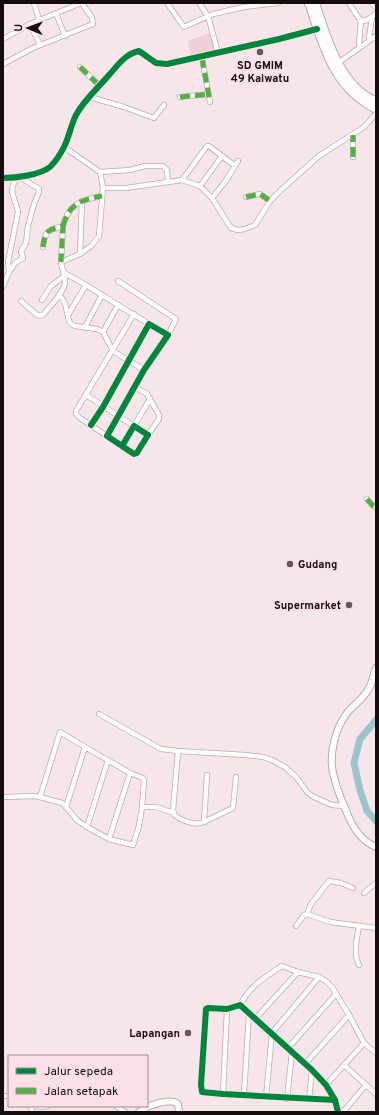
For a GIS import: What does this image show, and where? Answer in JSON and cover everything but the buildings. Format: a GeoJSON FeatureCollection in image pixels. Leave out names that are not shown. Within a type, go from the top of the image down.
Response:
{"type":"FeatureCollection","features":[{"type":"Feature","properties":{"kind":"highway"},"geometry":{"type":"LineString","coordinates":[[309,3],[327,55],[339,77],[352,93],[376,109]]}},
{"type":"Feature","properties":{"kind":"highway"},"geometry":{"type":"LineString","coordinates":[[315,3],[338,64],[348,79],[358,90],[376,101]]}},
{"type":"Feature","properties":{"kind":"main road"},"geometry":{"type":"LineString","coordinates":[[376,668],[369,688],[361,699],[346,713],[341,721],[335,738],[332,763],[333,773],[349,821],[368,844],[376,847]]}},
{"type":"Feature","properties":{"kind":"main road"},"geometry":{"type":"LineString","coordinates":[[139,1112],[157,1103],[174,1101],[177,1102],[179,1106],[179,1112]]}},
{"type":"Feature","properties":{"kind":"street"},"geometry":{"type":"LineString","coordinates":[[34,3],[39,20]]}},
{"type":"Feature","properties":{"kind":"street"},"geometry":{"type":"LineString","coordinates":[[3,39],[30,24],[81,3],[92,18],[93,24],[40,45],[3,64]]}},
{"type":"Feature","properties":{"kind":"street"},"geometry":{"type":"LineString","coordinates":[[167,3],[184,27],[208,16],[244,7],[278,3]]}},
{"type":"Feature","properties":{"kind":"street"},"geometry":{"type":"LineString","coordinates":[[199,3],[208,16],[218,53]]}},
{"type":"Feature","properties":{"kind":"street"},"geometry":{"type":"LineString","coordinates":[[372,3],[376,8]]}},
{"type":"Feature","properties":{"kind":"street"},"geometry":{"type":"LineString","coordinates":[[347,4],[361,21],[358,43],[360,47]]}},
{"type":"Feature","properties":{"kind":"street"},"geometry":{"type":"LineString","coordinates":[[56,14],[65,36]]}},
{"type":"Feature","properties":{"kind":"street"},"geometry":{"type":"LineString","coordinates":[[361,21],[365,21],[374,15]]}},
{"type":"Feature","properties":{"kind":"street"},"geometry":{"type":"LineString","coordinates":[[370,40],[369,38],[374,15]]}},
{"type":"Feature","properties":{"kind":"street"},"geometry":{"type":"LineString","coordinates":[[30,24],[40,45]]}},
{"type":"Feature","properties":{"kind":"street"},"geometry":{"type":"LineString","coordinates":[[3,178],[19,177],[49,168],[64,147],[75,117],[84,103],[119,63],[132,52],[139,51],[156,63],[162,65],[202,58],[218,53],[279,40],[317,29]]}},
{"type":"Feature","properties":{"kind":"street"},"geometry":{"type":"LineString","coordinates":[[338,64],[376,36]]}},
{"type":"Feature","properties":{"kind":"street"},"geometry":{"type":"LineString","coordinates":[[202,58],[210,102]]}},
{"type":"Feature","properties":{"kind":"street"},"geometry":{"type":"LineString","coordinates":[[80,67],[100,86]]}},
{"type":"Feature","properties":{"kind":"street"},"geometry":{"type":"LineString","coordinates":[[180,98],[208,94]]}},
{"type":"Feature","properties":{"kind":"street"},"geometry":{"type":"LineString","coordinates":[[90,97],[154,118],[164,105]]}},
{"type":"Feature","properties":{"kind":"street"},"geometry":{"type":"LineString","coordinates":[[103,188],[126,188],[182,180],[200,186],[212,198],[230,228],[238,230],[245,229],[255,225],[270,201],[319,156],[364,127],[376,114]]}},
{"type":"Feature","properties":{"kind":"street"},"geometry":{"type":"LineString","coordinates":[[353,135],[353,157]]}},
{"type":"Feature","properties":{"kind":"street"},"geometry":{"type":"LineString","coordinates":[[182,180],[207,146],[222,156],[237,163],[225,182],[212,198]]}},
{"type":"Feature","properties":{"kind":"street"},"geometry":{"type":"LineString","coordinates":[[64,147],[100,172],[159,166],[165,167],[167,170],[168,182]]}},
{"type":"Feature","properties":{"kind":"street"},"geometry":{"type":"LineString","coordinates":[[200,186],[222,156]]}},
{"type":"Feature","properties":{"kind":"street"},"geometry":{"type":"LineString","coordinates":[[61,262],[80,254],[91,246],[99,236],[103,188],[100,172]]}},
{"type":"Feature","properties":{"kind":"street"},"geometry":{"type":"LineString","coordinates":[[9,272],[8,262],[18,212],[12,194],[12,187],[19,177]]}},
{"type":"Feature","properties":{"kind":"street"},"geometry":{"type":"LineString","coordinates":[[3,286],[15,263],[23,258],[22,251],[26,243],[28,226],[39,192],[38,189],[19,177]]}},
{"type":"Feature","properties":{"kind":"street"},"geometry":{"type":"LineString","coordinates":[[246,197],[260,194],[270,201]]}},
{"type":"Feature","properties":{"kind":"street"},"geometry":{"type":"LineString","coordinates":[[21,301],[37,315],[41,316],[59,295],[65,284],[61,262],[63,226],[68,211],[82,201],[102,196]]}},
{"type":"Feature","properties":{"kind":"street"},"geometry":{"type":"LineString","coordinates":[[80,254],[82,201]]}},
{"type":"Feature","properties":{"kind":"street"},"geometry":{"type":"LineString","coordinates":[[43,247],[44,236],[46,233],[63,226]]}},
{"type":"Feature","properties":{"kind":"street"},"geometry":{"type":"LineString","coordinates":[[64,274],[86,285],[168,335]]}},
{"type":"Feature","properties":{"kind":"street"},"geometry":{"type":"LineString","coordinates":[[42,300],[51,286],[64,274]]}},
{"type":"Feature","properties":{"kind":"street"},"geometry":{"type":"LineString","coordinates":[[107,436],[144,370],[168,335],[176,319],[118,281]]}},
{"type":"Feature","properties":{"kind":"street"},"geometry":{"type":"LineString","coordinates":[[68,315],[86,285]]}},
{"type":"Feature","properties":{"kind":"street"},"geometry":{"type":"LineString","coordinates":[[59,295],[65,303],[68,320],[72,324],[97,329],[103,332],[113,350],[144,370]]}},
{"type":"Feature","properties":{"kind":"street"},"geometry":{"type":"LineString","coordinates":[[85,327],[102,295]]}},
{"type":"Feature","properties":{"kind":"street"},"geometry":{"type":"LineString","coordinates":[[103,332],[118,305]]}},
{"type":"Feature","properties":{"kind":"street"},"geometry":{"type":"LineString","coordinates":[[134,314],[76,413],[134,454],[137,453],[160,417],[159,412],[145,392],[135,387]]}},
{"type":"Feature","properties":{"kind":"street"},"geometry":{"type":"LineString","coordinates":[[91,425],[103,407],[149,324]]}},
{"type":"Feature","properties":{"kind":"street"},"geometry":{"type":"LineString","coordinates":[[86,395],[148,436]]}},
{"type":"Feature","properties":{"kind":"street"},"geometry":{"type":"LineString","coordinates":[[122,446],[150,399]]}},
{"type":"Feature","properties":{"kind":"street"},"geometry":{"type":"LineString","coordinates":[[367,499],[372,505],[376,506]]}},
{"type":"Feature","properties":{"kind":"street"},"geometry":{"type":"LineString","coordinates":[[99,714],[161,749],[245,755],[263,757],[272,760],[285,767],[296,777],[308,793],[314,797],[332,805],[344,806]]}},
{"type":"Feature","properties":{"kind":"street"},"geometry":{"type":"LineString","coordinates":[[3,797],[36,796],[62,803],[77,820],[87,827],[109,838],[133,845],[139,826],[144,781],[143,778],[130,773],[60,732],[40,797]]}},
{"type":"Feature","properties":{"kind":"street"},"geometry":{"type":"LineString","coordinates":[[66,807],[86,747]]}},
{"type":"Feature","properties":{"kind":"street"},"geometry":{"type":"LineString","coordinates":[[178,751],[174,816],[184,822],[201,823],[233,808],[236,777]]}},
{"type":"Feature","properties":{"kind":"street"},"geometry":{"type":"LineString","coordinates":[[87,827],[108,760]]}},
{"type":"Feature","properties":{"kind":"street"},"geometry":{"type":"LineString","coordinates":[[109,838],[130,773]]}},
{"type":"Feature","properties":{"kind":"street"},"geometry":{"type":"LineString","coordinates":[[204,822],[207,775]]}},
{"type":"Feature","properties":{"kind":"street"},"geometry":{"type":"LineString","coordinates":[[142,807],[156,808],[174,813]]}},
{"type":"Feature","properties":{"kind":"street"},"geometry":{"type":"LineString","coordinates":[[296,926],[307,914],[311,904],[329,881],[340,882],[353,888]]}},
{"type":"Feature","properties":{"kind":"street"},"geometry":{"type":"LineString","coordinates":[[364,893],[376,883]]}},
{"type":"Feature","properties":{"kind":"street"},"geometry":{"type":"LineString","coordinates":[[307,914],[330,922],[376,928]]}},
{"type":"Feature","properties":{"kind":"street"},"geometry":{"type":"LineString","coordinates":[[358,926],[356,961],[359,965]]}},
{"type":"Feature","properties":{"kind":"street"},"geometry":{"type":"LineString","coordinates":[[335,1100],[205,1093],[202,1090],[204,1011],[208,1008],[227,1009],[240,1004],[243,998],[261,980],[282,966],[319,977],[326,981],[350,1015],[364,1043],[376,1053]]}},
{"type":"Feature","properties":{"kind":"street"},"geometry":{"type":"LineString","coordinates":[[256,1018],[298,972]]}},
{"type":"Feature","properties":{"kind":"street"},"geometry":{"type":"LineString","coordinates":[[266,1097],[272,1033],[319,977]]}},
{"type":"Feature","properties":{"kind":"street"},"geometry":{"type":"LineString","coordinates":[[287,1098],[290,1050],[336,994]]}},
{"type":"Feature","properties":{"kind":"street"},"geometry":{"type":"LineString","coordinates":[[240,1004],[312,1070],[326,1085],[335,1100],[338,1112]]}},
{"type":"Feature","properties":{"kind":"street"},"geometry":{"type":"LineString","coordinates":[[223,1094],[227,1009]]}},
{"type":"Feature","properties":{"kind":"street"},"geometry":{"type":"LineString","coordinates":[[244,1095],[249,1013]]}},
{"type":"Feature","properties":{"kind":"street"},"geometry":{"type":"LineString","coordinates":[[305,1064],[350,1015]]}},
{"type":"Feature","properties":{"kind":"street"},"geometry":{"type":"LineString","coordinates":[[326,1085],[364,1043]]}},
{"type":"Feature","properties":{"kind":"street"},"geometry":{"type":"LineString","coordinates":[[344,1065],[376,1094]]}},
{"type":"Feature","properties":{"kind":"street"},"geometry":{"type":"LineString","coordinates":[[309,1099],[312,1070]]}},
{"type":"Feature","properties":{"kind":"street"},"geometry":{"type":"LineString","coordinates":[[343,1112],[366,1085]]}},
{"type":"Feature","properties":{"kind":"shaded area"},"geometry":{"type":"Polygon","coordinates":[[[210,33],[215,52],[191,58],[188,41],[210,33]]]}},
{"type":"Feature","properties":{"kind":"waterway"},"geometry":{"type":"LineString","coordinates":[[376,720],[360,739],[354,763],[360,790],[367,811],[376,821]]}},
{"type":"Feature","properties":{"kind":"marked path"},"geometry":{"type":"LineString","coordinates":[[202,58],[210,102]]}},
{"type":"Feature","properties":{"kind":"marked path"},"geometry":{"type":"LineString","coordinates":[[80,67],[100,86]]}},
{"type":"Feature","properties":{"kind":"marked path"},"geometry":{"type":"LineString","coordinates":[[180,97],[209,94]]}},
{"type":"Feature","properties":{"kind":"marked path"},"geometry":{"type":"LineString","coordinates":[[353,135],[353,157]]}},
{"type":"Feature","properties":{"kind":"marked path"},"geometry":{"type":"LineString","coordinates":[[246,197],[260,194],[270,201]]}},
{"type":"Feature","properties":{"kind":"marked path"},"geometry":{"type":"LineString","coordinates":[[63,226],[65,219],[76,204],[87,199],[102,196]]}},
{"type":"Feature","properties":{"kind":"marked path"},"geometry":{"type":"LineString","coordinates":[[43,247],[46,234],[50,230],[63,226],[61,262]]}},
{"type":"Feature","properties":{"kind":"marked path"},"geometry":{"type":"LineString","coordinates":[[367,499],[376,507]]}},
{"type":"Feature","properties":{"kind":"cycle path"},"geometry":{"type":"LineString","coordinates":[[3,178],[21,177],[34,174],[50,167],[64,147],[74,119],[83,104],[122,60],[134,52],[139,51],[156,63],[167,64],[317,29]]}},
{"type":"Feature","properties":{"kind":"cycle path"},"geometry":{"type":"LineString","coordinates":[[91,425],[103,407],[149,324],[168,335],[144,370],[107,436],[134,454],[137,453],[148,435],[134,426],[122,446]]}},
{"type":"Feature","properties":{"kind":"cycle path"},"geometry":{"type":"LineString","coordinates":[[335,1100],[202,1092],[201,1085],[206,1009],[227,1009],[240,1005],[312,1070],[326,1085],[335,1100],[338,1112]]}},
{"type":"Feature","properties":{"kind":"place","name":"SD GMIM 49 Kaiwatu"},"geometry":{"type":"Point","coordinates":[260,52]}},
{"type":"Feature","properties":{"kind":"place","name":"Gudang"},"geometry":{"type":"Point","coordinates":[290,564]}},
{"type":"Feature","properties":{"kind":"place","name":"Supermarket"},"geometry":{"type":"Point","coordinates":[349,605]}},
{"type":"Feature","properties":{"kind":"place","name":"Lapangan"},"geometry":{"type":"Point","coordinates":[188,1033]}}]}
